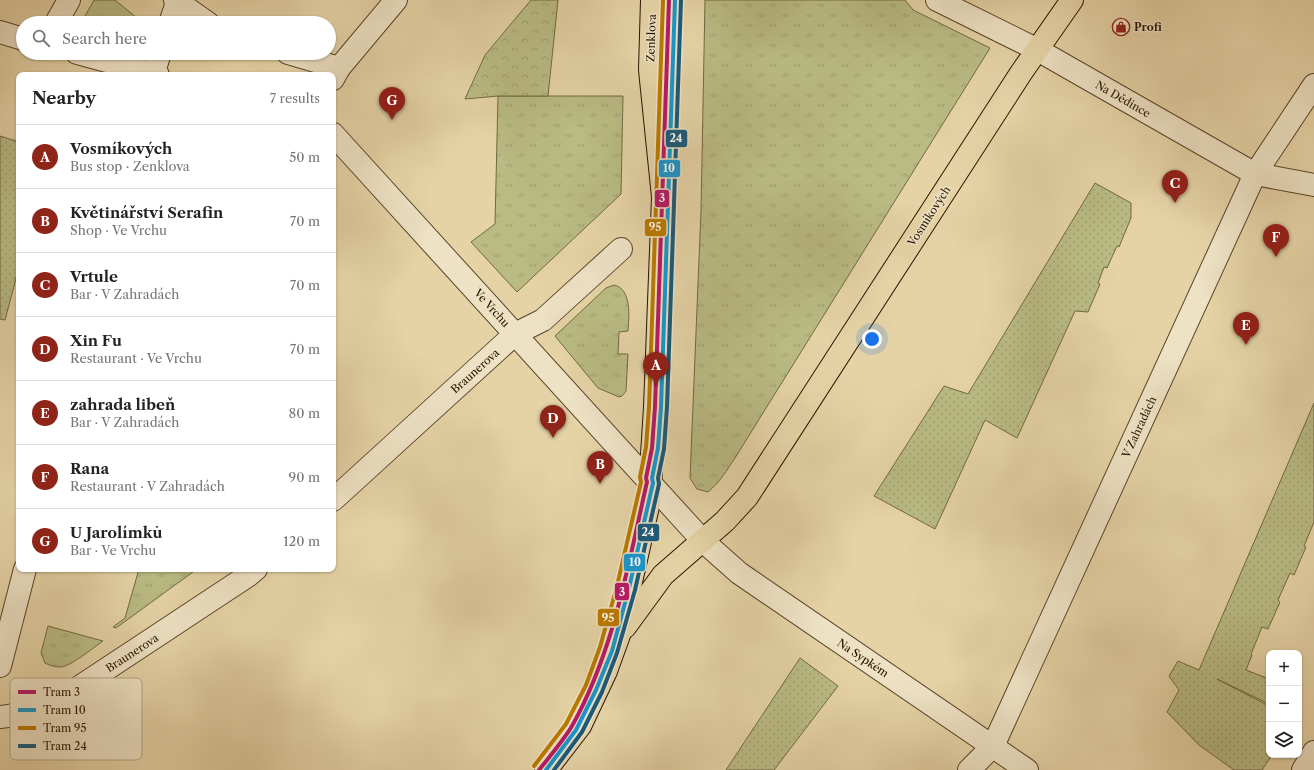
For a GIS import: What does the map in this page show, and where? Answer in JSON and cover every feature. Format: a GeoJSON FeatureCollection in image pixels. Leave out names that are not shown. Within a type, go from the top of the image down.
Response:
{"type":"FeatureCollection","features":[{"type":"Feature","properties":{"kind":"main road","name":"Zenklova"},"geometry":{"type":"LineString","coordinates":[[546,770],[580,726],[606,671],[619,635],[649,502],[656,407],[663,197],[650,70],[652,0]]}},
{"type":"Feature","properties":{"kind":"main road","name":"Vosmíkových"},"geometry":{"type":"LineString","coordinates":[[619,635],[663,575],[726,521],[747,497],[1036,50],[1072,0]]}},
{"type":"Feature","properties":{"kind":"street"},"geometry":{"type":"LineString","coordinates":[[60,16],[69,0]]}},
{"type":"Feature","properties":{"kind":"street"},"geometry":{"type":"LineString","coordinates":[[172,16],[177,0],[199,16]]}},
{"type":"Feature","properties":{"kind":"street"},"geometry":{"type":"LineString","coordinates":[[336,74],[396,0]]}},
{"type":"Feature","properties":{"kind":"street","name":"Na Dědince"},"geometry":{"type":"LineString","coordinates":[[937,0],[1036,50],[1255,174],[1314,185]]}},
{"type":"Feature","properties":{"kind":"street"},"geometry":{"type":"LineString","coordinates":[[0,32],[16,37]]}},
{"type":"Feature","properties":{"kind":"street"},"geometry":{"type":"LineString","coordinates":[[102,60],[144,72]]}},
{"type":"Feature","properties":{"kind":"street"},"geometry":{"type":"LineString","coordinates":[[156,72],[158,60]]}},
{"type":"Feature","properties":{"kind":"street"},"geometry":{"type":"LineString","coordinates":[[304,60],[331,72]]}},
{"type":"Feature","properties":{"kind":"street","name":"V Zahradách"},"geometry":{"type":"LineString","coordinates":[[969,770],[993,746],[1255,174],[1314,85]]}},
{"type":"Feature","properties":{"kind":"street","name":"Ve Vrchu"},"geometry":{"type":"LineString","coordinates":[[336,137],[651,483]]}},
{"type":"Feature","properties":{"kind":"street","name":"Braunerova"},"geometry":{"type":"LineString","coordinates":[[336,497],[515,334],[543,320],[621,249]]}},
{"type":"Feature","properties":{"kind":"street"},"geometry":{"type":"LineString","coordinates":[[651,483],[703,540]]}},
{"type":"Feature","properties":{"kind":"street","name":"Na Sypkém"},"geometry":{"type":"LineString","coordinates":[[703,540],[739,573],[1028,770]]}},
{"type":"Feature","properties":{"kind":"street"},"geometry":{"type":"LineString","coordinates":[[0,666],[24,572]]}},
{"type":"Feature","properties":{"kind":"street","name":"Braunerova"},"geometry":{"type":"LineString","coordinates":[[93,678],[253,572]]}},
{"type":"Feature","properties":{"kind":"street","name":"Braunerova"},"geometry":{"type":"LineString","coordinates":[[0,717],[10,716]]}},
{"type":"Feature","properties":{"kind":"street"},"geometry":{"type":"LineString","coordinates":[[1304,770],[1314,752]]}},
{"type":"Feature","properties":{"kind":"green space"},"geometry":{"type":"Polygon","coordinates":[[[94,0],[115,0],[135,16],[85,16],[94,0]]]}},
{"type":"Feature","properties":{"kind":"green space"},"geometry":{"type":"Polygon","coordinates":[[[531,0],[558,0],[548,96],[498,96],[465,99],[485,55],[531,0]]]}},
{"type":"Feature","properties":{"kind":"green space"},"geometry":{"type":"Polygon","coordinates":[[[705,0],[905,0],[913,10],[990,48],[735,458],[720,480],[708,492],[697,489],[690,478],[701,211],[705,0]]]}},
{"type":"Feature","properties":{"kind":"green space"},"geometry":{"type":"Polygon","coordinates":[[[498,96],[623,96],[621,194],[517,292],[471,242],[495,224],[498,96]]]}},
{"type":"Feature","properties":{"kind":"green space"},"geometry":{"type":"Polygon","coordinates":[[[0,136],[16,141],[16,278],[5,320],[0,319],[0,136]]]}},
{"type":"Feature","properties":{"kind":"green space"},"geometry":{"type":"Polygon","coordinates":[[[1095,183],[1131,203],[1131,218],[1119,247],[1117,246],[1107,268],[1104,267],[1098,283],[1100,284],[1088,312],[1075,311],[1017,438],[985,420],[935,529],[874,496],[944,386],[968,394],[1095,183]]]}},
{"type":"Feature","properties":{"kind":"green space"},"geometry":{"type":"Polygon","coordinates":[[[614,285],[624,292],[627,298],[629,311],[628,331],[619,332],[618,354],[628,354],[626,391],[619,397],[598,388],[555,336],[606,288],[614,285]]]}},
{"type":"Feature","properties":{"kind":"green space"},"geometry":{"type":"Polygon","coordinates":[[[1314,403],[1314,522],[1304,546],[1306,547],[1294,575],[1290,573],[1278,600],[1280,602],[1268,629],[1262,627],[1246,670],[1266,678],[1266,703],[1217,679],[1266,704],[1266,758],[1270,758],[1262,770],[1234,770],[1199,745],[1167,712],[1179,690],[1169,676],[1178,661],[1199,670],[1314,403]]]}},
{"type":"Feature","properties":{"kind":"green space"},"geometry":{"type":"Polygon","coordinates":[[[138,572],[193,572],[116,628],[113,627],[125,618],[138,572]]]}},
{"type":"Feature","properties":{"kind":"green space"},"geometry":{"type":"Polygon","coordinates":[[[48,626],[103,641],[70,664],[60,667],[52,666],[45,663],[41,653],[48,626]]]}},
{"type":"Feature","properties":{"kind":"green space"},"geometry":{"type":"Polygon","coordinates":[[[800,658],[838,686],[774,770],[726,770],[800,658]]]}},
{"type":"Feature","properties":{"kind":"tram line","name":"95"},"geometry":{"type":"LineString","coordinates":[[534,766],[566,724],[586,685],[600,647],[617,586],[641,482],[640,477],[646,447],[649,407],[663,0]]}},
{"type":"Feature","properties":{"kind":"tram line","name":"3"},"geometry":{"type":"LineString","coordinates":[[539,770],[561,743],[572,726],[587,697],[599,668],[618,607],[647,482],[646,478],[652,448],[655,407],[669,0]]}},
{"type":"Feature","properties":{"kind":"tram line","name":"10"},"geometry":{"type":"LineString","coordinates":[[546,770],[576,730],[596,690],[612,651],[629,588],[653,483],[652,478],[658,448],[661,407],[675,0]]}},
{"type":"Feature","properties":{"kind":"tram line","name":"24"},"geometry":{"type":"LineString","coordinates":[[554,770],[582,732],[602,692],[617,653],[635,590],[659,484],[658,478],[664,449],[667,407],[681,0]]}},
{"type":"Feature","properties":{"kind":"place","name":"Profi"},"geometry":{"type":"Point","coordinates":[1121,27]}},
{"type":"Feature","properties":{"kind":"place","name":"U Jarolímků"},"geometry":{"type":"Point","coordinates":[392,120]}},
{"type":"Feature","properties":{"kind":"place","name":"Vrtule"},"geometry":{"type":"Point","coordinates":[1175,203]}},
{"type":"Feature","properties":{"kind":"place","name":"Rana"},"geometry":{"type":"Point","coordinates":[1276,257]}},
{"type":"Feature","properties":{"kind":"place","name":"zahrada libeň"},"geometry":{"type":"Point","coordinates":[1246,345]}},
{"type":"Feature","properties":{"kind":"place","name":"Vosmíkových"},"geometry":{"type":"Point","coordinates":[656,385]}},
{"type":"Feature","properties":{"kind":"place","name":"Xin Fu"},"geometry":{"type":"Point","coordinates":[553,438]}},
{"type":"Feature","properties":{"kind":"place","name":"Květinářství Serafin"},"geometry":{"type":"Point","coordinates":[600,484]}}]}
